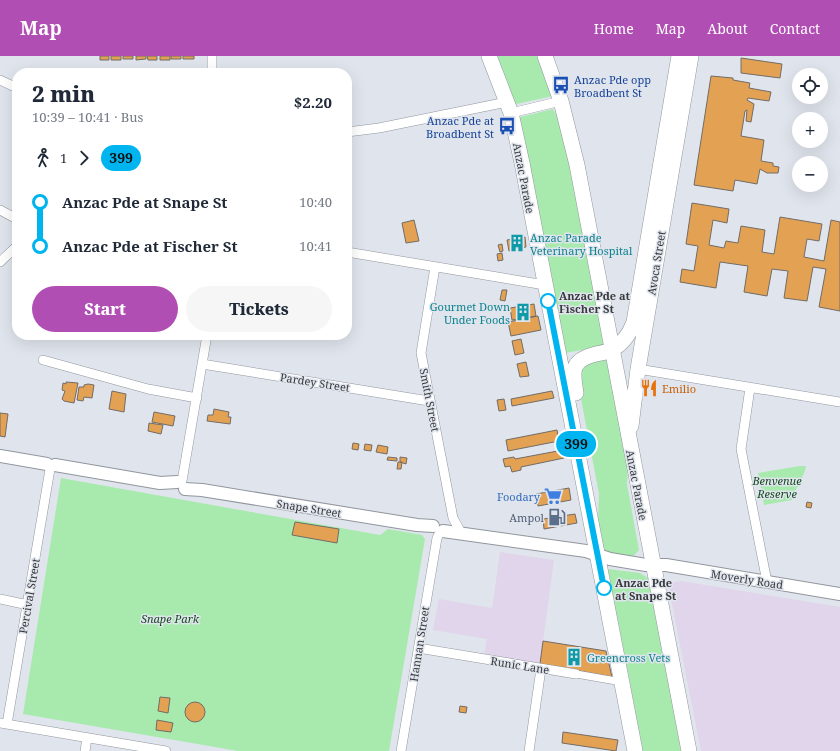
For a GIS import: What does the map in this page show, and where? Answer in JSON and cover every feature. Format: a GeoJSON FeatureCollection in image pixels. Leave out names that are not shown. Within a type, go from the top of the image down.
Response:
{"type":"FeatureCollection","features":[{"type":"Feature","properties":{"kind":"main road","name":"Anzac Parade"},"geometry":{"type":"LineString","coordinates":[[489,56],[509,108],[598,555],[635,751]]}},
{"type":"Feature","properties":{"kind":"main road","name":"Anzac Parade"},"geometry":{"type":"LineString","coordinates":[[545,56],[561,101],[577,165],[611,350],[689,751]]}},
{"type":"Feature","properties":{"kind":"main road","name":"Avoca Street"},"geometry":{"type":"LineString","coordinates":[[634,470],[631,426],[679,56]]}},
{"type":"Feature","properties":{"kind":"main road","name":"Avoca Street"},"geometry":{"type":"LineString","coordinates":[[611,350],[626,338],[631,331],[634,322],[691,56]]}},
{"type":"Feature","properties":{"kind":"main road"},"geometry":{"type":"LineString","coordinates":[[606,320],[613,329],[617,331],[626,329],[634,322]]}},
{"type":"Feature","properties":{"kind":"main road"},"geometry":{"type":"LineString","coordinates":[[590,515],[595,502],[594,488],[574,382],[574,370],[576,364],[584,357],[611,350]]}},
{"type":"Feature","properties":{"kind":"street"},"geometry":{"type":"LineString","coordinates":[[212,56],[212,68]]}},
{"type":"Feature","properties":{"kind":"street"},"geometry":{"type":"LineString","coordinates":[[0,80],[12,86]]}},
{"type":"Feature","properties":{"kind":"street"},"geometry":{"type":"LineString","coordinates":[[352,131],[561,101]]}},
{"type":"Feature","properties":{"kind":"street"},"geometry":{"type":"LineString","coordinates":[[0,210],[12,216]]}},
{"type":"Feature","properties":{"kind":"street"},"geometry":{"type":"LineString","coordinates":[[0,262],[12,251]]}},
{"type":"Feature","properties":{"kind":"street"},"geometry":{"type":"LineString","coordinates":[[352,253],[545,285]]}},
{"type":"Feature","properties":{"kind":"street","name":"Smith Street"},"geometry":{"type":"LineString","coordinates":[[435,267],[421,353],[429,401],[453,518],[464,532]]}},
{"type":"Feature","properties":{"kind":"street"},"geometry":{"type":"LineString","coordinates":[[181,485],[206,340]]}},
{"type":"Feature","properties":{"kind":"street"},"geometry":{"type":"LineString","coordinates":[[43,360],[148,389],[197,398]]}},
{"type":"Feature","properties":{"kind":"street","name":"Pardey Street"},"geometry":{"type":"LineString","coordinates":[[202,364],[429,401]]}},
{"type":"Feature","properties":{"kind":"street"},"geometry":{"type":"LineString","coordinates":[[638,369],[840,402]]}},
{"type":"Feature","properties":{"kind":"street"},"geometry":{"type":"LineString","coordinates":[[750,388],[741,449],[767,582]]}},
{"type":"Feature","properties":{"kind":"street","name":"Snape Street"},"geometry":{"type":"LineString","coordinates":[[0,456],[51,466],[181,485],[202,490],[417,525],[438,531],[464,532],[586,551],[610,559],[654,565]]}},
{"type":"Feature","properties":{"kind":"street","name":"Percival Street"},"geometry":{"type":"LineString","coordinates":[[4,723],[28,605],[51,466]]}},
{"type":"Feature","properties":{"kind":"street","name":"Hannan Street"},"geometry":{"type":"LineString","coordinates":[[401,751],[438,531]]}},
{"type":"Feature","properties":{"kind":"street","name":"Moverly Road"},"geometry":{"type":"LineString","coordinates":[[654,565],[666,565],[840,594]]}},
{"type":"Feature","properties":{"kind":"street"},"geometry":{"type":"LineString","coordinates":[[0,599],[28,605]]}},
{"type":"Feature","properties":{"kind":"street","name":"Runic Lane"},"geometry":{"type":"LineString","coordinates":[[418,648],[622,682]]}},
{"type":"Feature","properties":{"kind":"street"},"geometry":{"type":"LineString","coordinates":[[529,751],[541,669]]}},
{"type":"Feature","properties":{"kind":"street"},"geometry":{"type":"LineString","coordinates":[[4,723],[166,751]]}},
{"type":"Feature","properties":{"kind":"street"},"geometry":{"type":"LineString","coordinates":[[85,751],[87,738]]}},
{"type":"Feature","properties":{"kind":"shaded area"},"geometry":{"type":"Polygon","coordinates":[[[500,552],[554,560],[540,664],[484,655],[487,639],[433,630],[439,599],[492,608],[500,552]]]}},
{"type":"Feature","properties":{"kind":"shaded area"},"geometry":{"type":"Polygon","coordinates":[[[681,581],[840,607],[840,751],[701,751],[670,594],[670,586],[674,582],[681,581]]]}},
{"type":"Feature","properties":{"kind":"green space"},"geometry":{"type":"Polygon","coordinates":[[[494,56],[539,56],[553,96],[512,105],[494,56]]]}},
{"type":"Feature","properties":{"kind":"green space"},"geometry":{"type":"Polygon","coordinates":[[[553,109],[564,130],[604,346],[565,353],[516,118],[553,109]]]}},
{"type":"Feature","properties":{"kind":"green space"},"geometry":{"type":"Polygon","coordinates":[[[604,357],[608,361],[628,468],[627,484],[639,550],[632,558],[609,555],[603,548],[598,519],[599,494],[578,383],[581,365],[604,357]]]}},
{"type":"Feature","properties":{"kind":"green space","name":"Benvenue Reserve"},"geometry":{"type":"Polygon","coordinates":[[[806,466],[792,500],[764,505],[758,473],[806,466]]]}},
{"type":"Feature","properties":{"kind":"green space","name":"Snape Park"},"geometry":{"type":"Polygon","coordinates":[[[61,478],[380,535],[388,529],[422,535],[425,539],[389,751],[238,751],[23,714],[61,478]]]}},
{"type":"Feature","properties":{"kind":"green space"},"geometry":{"type":"Polygon","coordinates":[[[608,569],[640,573],[649,579],[681,751],[643,751],[608,569]]]}},
{"type":"Feature","properties":{"kind":"building"},"geometry":{"type":"Polygon","coordinates":[[[100,56],[109,56],[109,60],[100,60],[100,56]]]}},
{"type":"Feature","properties":{"kind":"building"},"geometry":{"type":"Polygon","coordinates":[[[111,56],[121,56],[121,60],[111,60],[111,56]]]}},
{"type":"Feature","properties":{"kind":"building"},"geometry":{"type":"Polygon","coordinates":[[[123,56],[133,56],[133,59],[123,59],[123,56]]]}},
{"type":"Feature","properties":{"kind":"building"},"geometry":{"type":"Polygon","coordinates":[[[136,56],[146,56],[146,59],[136,60],[136,56]]]}},
{"type":"Feature","properties":{"kind":"building"},"geometry":{"type":"Polygon","coordinates":[[[147,56],[157,56],[157,60],[148,60],[147,56]]]}},
{"type":"Feature","properties":{"kind":"building"},"geometry":{"type":"Polygon","coordinates":[[[160,56],[170,56],[170,60],[160,60],[160,56]]]}},
{"type":"Feature","properties":{"kind":"building"},"geometry":{"type":"Polygon","coordinates":[[[171,56],[181,56],[181,59],[171,59],[171,56]]]}},
{"type":"Feature","properties":{"kind":"building"},"geometry":{"type":"Polygon","coordinates":[[[183,56],[194,56],[194,59],[183,59],[183,56]]]}},
{"type":"Feature","properties":{"kind":"building"},"geometry":{"type":"Polygon","coordinates":[[[741,58],[782,64],[780,78],[741,73],[741,58]]]}},
{"type":"Feature","properties":{"kind":"building"},"geometry":{"type":"Polygon","coordinates":[[[711,76],[733,78],[733,80],[750,83],[749,88],[771,92],[769,101],[748,98],[747,100],[754,104],[751,122],[746,121],[747,110],[745,111],[741,136],[764,140],[761,161],[773,163],[773,166],[779,167],[778,173],[767,173],[760,169],[757,184],[735,180],[733,191],[694,185],[711,76]]]}},
{"type":"Feature","properties":{"kind":"building"},"geometry":{"type":"Polygon","coordinates":[[[692,203],[729,209],[727,223],[713,220],[709,245],[724,248],[726,241],[738,243],[741,226],[765,230],[762,252],[774,254],[780,217],[822,224],[819,241],[807,239],[804,257],[824,261],[831,220],[840,222],[840,311],[819,307],[826,269],[813,267],[807,301],[784,298],[788,271],[772,269],[767,296],[744,292],[748,266],[720,262],[716,288],[680,282],[682,269],[694,271],[698,246],[686,244],[692,203]]]}},
{"type":"Feature","properties":{"kind":"building"},"geometry":{"type":"Polygon","coordinates":[[[414,220],[419,241],[406,243],[402,223],[414,220]]]}},
{"type":"Feature","properties":{"kind":"building","name":"Anzac Parade Veterinary Hospital"},"geometry":{"type":"Polygon","coordinates":[[[525,237],[526,247],[509,251],[507,240],[525,237]]]}},
{"type":"Feature","properties":{"kind":"building"},"geometry":{"type":"Polygon","coordinates":[[[502,244],[503,251],[500,252],[498,245],[502,244]]]}},
{"type":"Feature","properties":{"kind":"building"},"geometry":{"type":"Polygon","coordinates":[[[502,253],[503,260],[498,261],[497,254],[502,253]]]}},
{"type":"Feature","properties":{"kind":"building"},"geometry":{"type":"Polygon","coordinates":[[[502,290],[507,290],[505,301],[500,300],[502,290]]]}},
{"type":"Feature","properties":{"kind":"building","name":"Gourmet Down Under Foods"},"geometry":{"type":"Polygon","coordinates":[[[534,304],[536,316],[512,320],[510,308],[534,304]]]}},
{"type":"Feature","properties":{"kind":"building"},"geometry":{"type":"Polygon","coordinates":[[[538,316],[541,330],[511,336],[508,322],[538,316]]]}},
{"type":"Feature","properties":{"kind":"building"},"geometry":{"type":"Polygon","coordinates":[[[521,339],[524,353],[515,355],[512,341],[521,339]]]}},
{"type":"Feature","properties":{"kind":"building"},"geometry":{"type":"Polygon","coordinates":[[[526,362],[529,376],[520,377],[517,364],[526,362]]]}},
{"type":"Feature","properties":{"kind":"building"},"geometry":{"type":"Polygon","coordinates":[[[66,382],[78,383],[74,403],[64,401],[62,399],[65,391],[62,390],[63,383],[66,384],[66,382]]]}},
{"type":"Feature","properties":{"kind":"building"},"geometry":{"type":"Polygon","coordinates":[[[84,385],[94,385],[92,398],[84,397],[83,401],[77,400],[79,387],[84,387],[84,385]]]}},
{"type":"Feature","properties":{"kind":"building"},"geometry":{"type":"Polygon","coordinates":[[[112,391],[126,394],[124,412],[109,409],[112,391]]]}},
{"type":"Feature","properties":{"kind":"building"},"geometry":{"type":"Polygon","coordinates":[[[552,391],[554,398],[512,406],[511,399],[552,391]]]}},
{"type":"Feature","properties":{"kind":"building"},"geometry":{"type":"Polygon","coordinates":[[[504,399],[506,410],[499,411],[497,400],[504,399]]]}},
{"type":"Feature","properties":{"kind":"building"},"geometry":{"type":"Polygon","coordinates":[[[214,409],[229,412],[228,417],[231,417],[230,424],[207,421],[208,415],[213,415],[214,409]]]}},
{"type":"Feature","properties":{"kind":"building"},"geometry":{"type":"Polygon","coordinates":[[[154,412],[175,416],[173,426],[152,422],[154,412]]]}},
{"type":"Feature","properties":{"kind":"building"},"geometry":{"type":"Polygon","coordinates":[[[0,413],[8,414],[5,437],[0,436],[0,413]]]}},
{"type":"Feature","properties":{"kind":"building"},"geometry":{"type":"Polygon","coordinates":[[[149,423],[163,425],[161,434],[148,431],[149,423]]]}},
{"type":"Feature","properties":{"kind":"building"},"geometry":{"type":"Polygon","coordinates":[[[557,430],[559,441],[508,451],[506,440],[557,430]]]}},
{"type":"Feature","properties":{"kind":"building"},"geometry":{"type":"Polygon","coordinates":[[[353,443],[359,444],[358,450],[352,449],[353,443]]]}},
{"type":"Feature","properties":{"kind":"building"},"geometry":{"type":"Polygon","coordinates":[[[365,444],[372,445],[371,451],[364,450],[365,444]]]}},
{"type":"Feature","properties":{"kind":"building"},"geometry":{"type":"Polygon","coordinates":[[[378,445],[388,447],[387,454],[376,452],[378,445]]]}},
{"type":"Feature","properties":{"kind":"building"},"geometry":{"type":"Polygon","coordinates":[[[563,450],[564,458],[521,467],[521,470],[512,472],[510,466],[505,467],[503,459],[514,457],[515,459],[563,450]]]}},
{"type":"Feature","properties":{"kind":"building"},"geometry":{"type":"Polygon","coordinates":[[[388,457],[397,458],[397,461],[387,460],[388,457]]]}},
{"type":"Feature","properties":{"kind":"building"},"geometry":{"type":"Polygon","coordinates":[[[400,457],[407,458],[406,464],[400,462],[400,457]]]}},
{"type":"Feature","properties":{"kind":"building"},"geometry":{"type":"Polygon","coordinates":[[[398,462],[402,462],[401,469],[397,469],[398,462]]]}},
{"type":"Feature","properties":{"kind":"building","name":"Foodary"},"geometry":{"type":"Polygon","coordinates":[[[569,488],[571,500],[538,506],[536,494],[569,488]]]}},
{"type":"Feature","properties":{"kind":"building"},"geometry":{"type":"Polygon","coordinates":[[[807,502],[812,503],[811,508],[806,507],[807,502]]]}},
{"type":"Feature","properties":{"kind":"building"},"geometry":{"type":"Polygon","coordinates":[[[575,514],[577,523],[544,529],[543,519],[575,514]]]}},
{"type":"Feature","properties":{"kind":"building"},"geometry":{"type":"Polygon","coordinates":[[[295,522],[339,529],[337,543],[292,535],[295,522]]]}},
{"type":"Feature","properties":{"kind":"building","name":"Greencross Vets"},"geometry":{"type":"Polygon","coordinates":[[[543,641],[606,651],[612,677],[540,664],[543,641]]]}},
{"type":"Feature","properties":{"kind":"building"},"geometry":{"type":"Polygon","coordinates":[[[160,697],[170,698],[168,713],[158,711],[160,697]]]}},
{"type":"Feature","properties":{"kind":"building"},"geometry":{"type":"Polygon","coordinates":[[[195,702],[202,705],[205,712],[202,719],[195,722],[188,719],[185,712],[188,705],[195,702]]]}},
{"type":"Feature","properties":{"kind":"building"},"geometry":{"type":"Polygon","coordinates":[[[460,706],[467,707],[466,713],[459,712],[460,706]]]}},
{"type":"Feature","properties":{"kind":"building"},"geometry":{"type":"Polygon","coordinates":[[[157,720],[173,723],[171,732],[156,730],[157,720]]]}},
{"type":"Feature","properties":{"kind":"building"},"geometry":{"type":"Polygon","coordinates":[[[563,732],[618,740],[616,751],[562,743],[563,732]]]}},
{"type":"Feature","properties":{"kind":"bus line","name":"399"},"geometry":{"type":"LineString","coordinates":[[548,301],[604,588]]}},
{"type":"Feature","properties":{"kind":"place","name":"Anzac Pde opp Broadbent St"},"geometry":{"type":"Point","coordinates":[561,85]}},
{"type":"Feature","properties":{"kind":"place","name":"Anzac Pde at Broadbent St"},"geometry":{"type":"Point","coordinates":[507,126]}},
{"type":"Feature","properties":{"kind":"place","name":"Anzac Parade Veterinary Hospital"},"geometry":{"type":"Point","coordinates":[517,243]}},
{"type":"Feature","properties":{"kind":"place","name":"Anzac Pde at Fischer St"},"geometry":{"type":"Point","coordinates":[548,301]}},
{"type":"Feature","properties":{"kind":"place","name":"Gourmet Down Under Foods"},"geometry":{"type":"Point","coordinates":[523,312]}},
{"type":"Feature","properties":{"kind":"place","name":"Emilio"},"geometry":{"type":"Point","coordinates":[649,388]}},
{"type":"Feature","properties":{"kind":"place","name":"Foodary"},"geometry":{"type":"Point","coordinates":[553,496]}},
{"type":"Feature","properties":{"kind":"place","name":"Ampol"},"geometry":{"type":"Point","coordinates":[557,517]}},
{"type":"Feature","properties":{"kind":"place","name":"Anzac Pde at Snape St"},"geometry":{"type":"Point","coordinates":[604,588]}},
{"type":"Feature","properties":{"kind":"place","name":"Greencross Vets"},"geometry":{"type":"Point","coordinates":[574,657]}}]}
